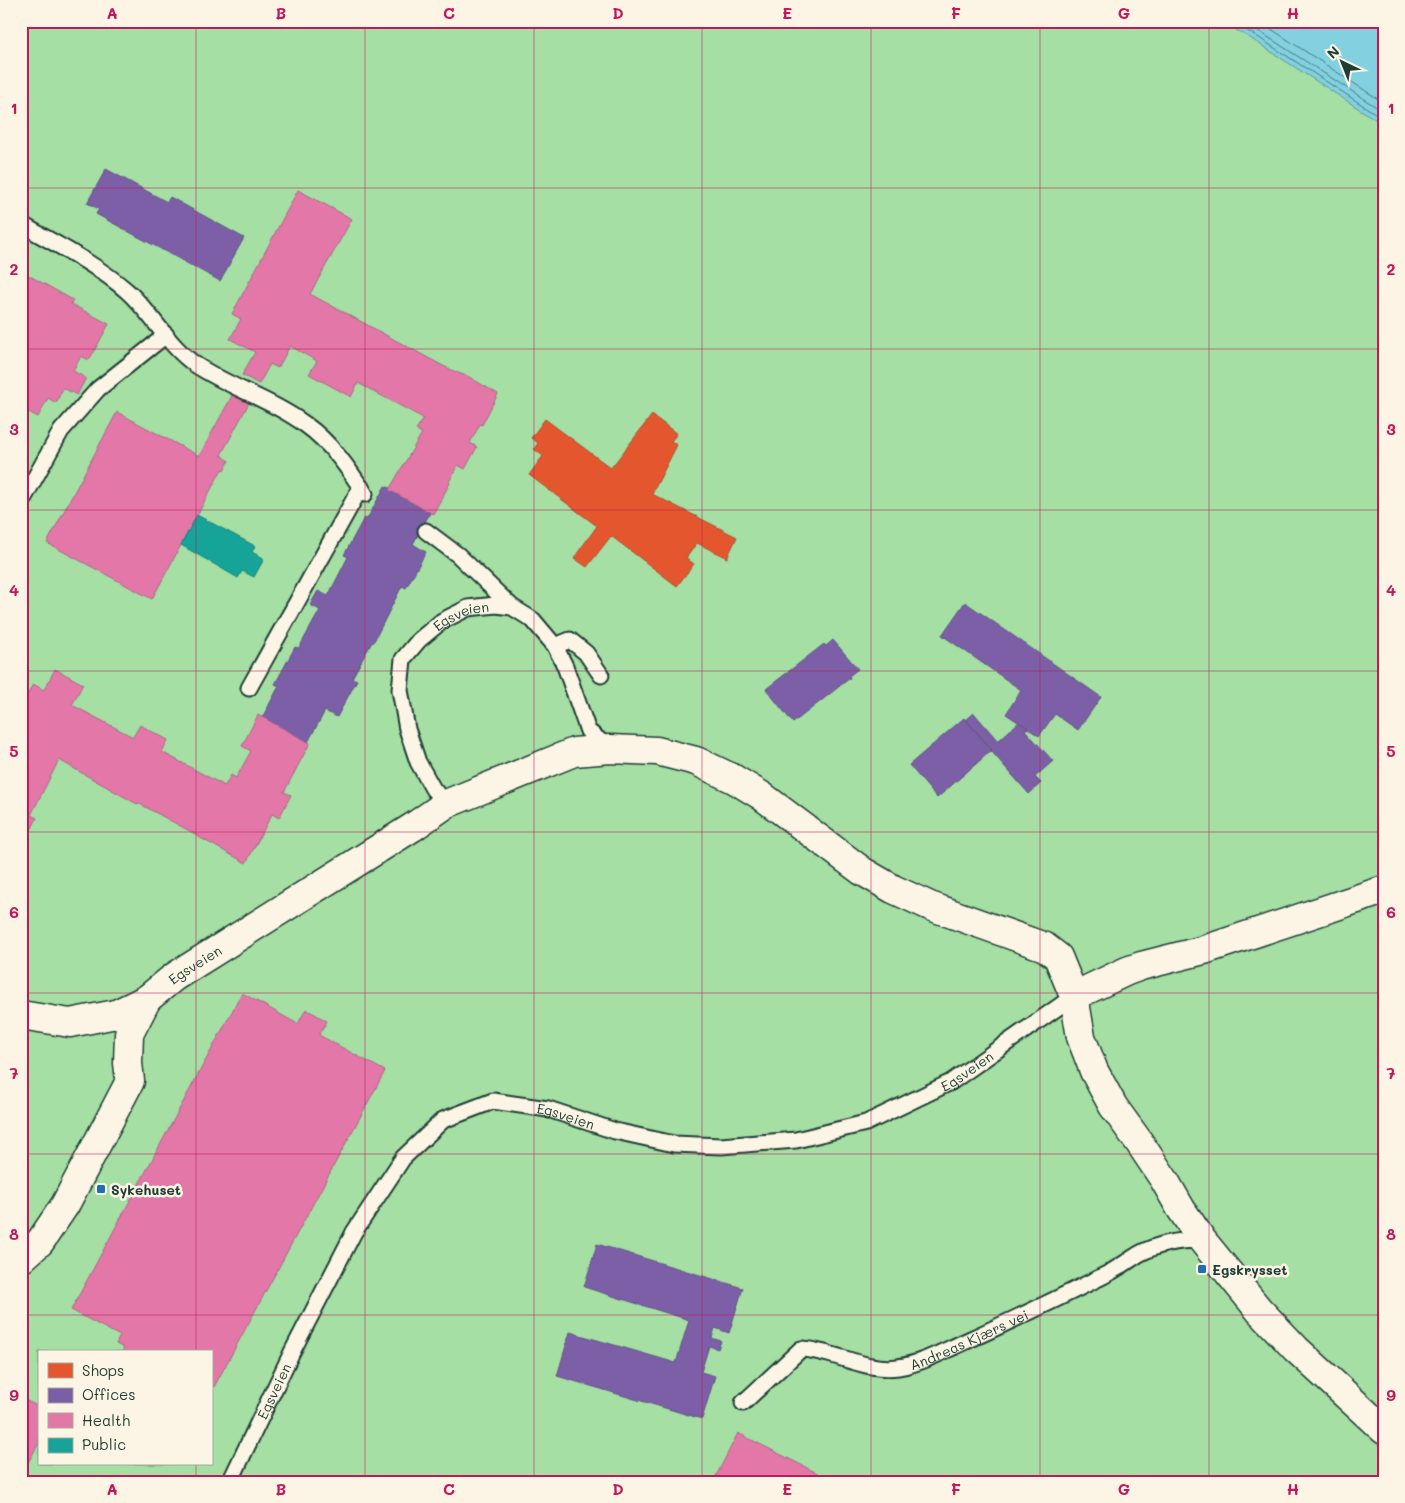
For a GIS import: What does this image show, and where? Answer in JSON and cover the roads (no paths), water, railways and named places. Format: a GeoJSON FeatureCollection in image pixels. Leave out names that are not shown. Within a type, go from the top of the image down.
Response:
{"type":"FeatureCollection","features":[{"type":"Feature","properties":{"kind":"street","name":"Egsveien"},"geometry":{"type":"LineString","coordinates":[[21,1014],[70,1023],[116,1014],[147,999],[174,977],[414,827],[446,804],[574,752],[610,749],[657,751],[696,761],[734,779],[762,796],[862,872],[930,906],[1045,947],[1058,957],[1074,996],[1134,969],[1204,950],[1384,890]]}},
{"type":"Feature","properties":{"kind":"street"},"geometry":{"type":"LineString","coordinates":[[1074,996],[1081,1037],[1094,1071],[1112,1106],[1145,1150],[1202,1240],[1259,1310],[1290,1342],[1384,1430]]}},
{"type":"Feature","properties":{"kind":"street","name":"Egsveien"},"geometry":{"type":"LineString","coordinates":[[21,1259],[40,1242],[64,1205],[130,1081],[128,1063],[129,1034],[147,999]]}},
{"type":"Feature","properties":{"kind":"lane"},"geometry":{"type":"LineString","coordinates":[[21,224],[100,271],[127,291],[166,334],[182,355],[197,366],[307,425],[338,457],[363,490],[249,688]]}},
{"type":"Feature","properties":{"kind":"lane"},"geometry":{"type":"LineString","coordinates":[[21,503],[61,431],[98,389],[166,334]]}},
{"type":"Feature","properties":{"kind":"lane"},"geometry":{"type":"LineString","coordinates":[[426,531],[458,555],[512,607]]}},
{"type":"Feature","properties":{"kind":"lane","name":"Egsveien"},"geometry":{"type":"LineString","coordinates":[[446,804],[433,789],[418,762],[407,729],[400,690],[403,659],[419,640],[442,621],[468,608],[496,605],[512,607],[533,620],[555,646],[565,666],[588,731],[610,749]]}},
{"type":"Feature","properties":{"kind":"lane"},"geometry":{"type":"LineString","coordinates":[[555,646],[570,640],[586,653],[601,675]]}},
{"type":"Feature","properties":{"kind":"lane","name":"Egsveien"},"geometry":{"type":"LineString","coordinates":[[230,1482],[292,1352],[354,1232],[403,1158],[443,1120],[493,1102],[548,1108],[615,1131],[674,1144],[722,1146],[796,1140],[866,1123],[951,1082],[1074,996]]}},
{"type":"Feature","properties":{"kind":"lane","name":"Andreas Kjærs vei"},"geometry":{"type":"LineString","coordinates":[[743,1403],[801,1349],[830,1353],[861,1363],[883,1367],[907,1365],[981,1334],[1091,1282],[1141,1253],[1181,1240],[1202,1240]]}},
{"type":"Feature","properties":{"kind":"water"},"geometry":{"type":"Polygon","coordinates":[[[1221,21],[1384,21],[1384,125],[1250,38],[1221,21]]]}},
{"type":"Feature","properties":{"kind":"place","name":"Sykehuset"},"geometry":{"type":"Point","coordinates":[101,1189]}},
{"type":"Feature","properties":{"kind":"place","name":"Egskrysset"},"geometry":{"type":"Point","coordinates":[1202,1269]}}]}
